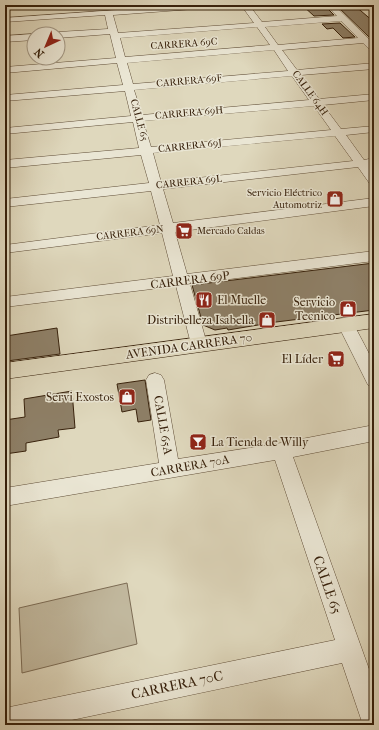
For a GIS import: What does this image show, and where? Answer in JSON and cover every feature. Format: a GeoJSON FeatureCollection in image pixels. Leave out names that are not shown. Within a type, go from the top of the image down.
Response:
{"type":"FeatureCollection","features":[{"type":"Feature","properties":{"kind":"main road","name":"AVENIDA CARRERA 70"},"geometry":{"type":"LineString","coordinates":[[5,371],[374,321]]}},
{"type":"Feature","properties":{"kind":"street"},"geometry":{"type":"LineString","coordinates":[[5,20],[168,7],[221,5]]}},
{"type":"Feature","properties":{"kind":"street","name":"CALLE 64H"},"geometry":{"type":"LineString","coordinates":[[245,5],[374,181]]}},
{"type":"Feature","properties":{"kind":"street"},"geometry":{"type":"LineString","coordinates":[[330,5],[374,49]]}},
{"type":"Feature","properties":{"kind":"street"},"geometry":{"type":"LineString","coordinates":[[168,7],[176,24]]}},
{"type":"Feature","properties":{"kind":"street","name":"CALLE 65"},"geometry":{"type":"LineString","coordinates":[[108,12],[130,86],[199,344]]}},
{"type":"Feature","properties":{"kind":"street"},"geometry":{"type":"LineString","coordinates":[[66,35],[114,33],[176,24],[260,25],[343,18]]}},
{"type":"Feature","properties":{"kind":"street"},"geometry":{"type":"LineString","coordinates":[[5,39],[26,38]]}},
{"type":"Feature","properties":{"kind":"street","name":"CARRERA 69C"},"geometry":{"type":"LineString","coordinates":[[5,70],[365,40]]}},
{"type":"Feature","properties":{"kind":"street","name":"CARRERA 69F"},"geometry":{"type":"LineString","coordinates":[[5,98],[374,66]]}},
{"type":"Feature","properties":{"kind":"street","name":"CARRERA 69H"},"geometry":{"type":"LineString","coordinates":[[5,131],[374,97]]}},
{"type":"Feature","properties":{"kind":"street","name":"CARRERA 69J"},"geometry":{"type":"LineString","coordinates":[[5,164],[374,128]]}},
{"type":"Feature","properties":{"kind":"street","name":"CARRERA 69L"},"geometry":{"type":"LineString","coordinates":[[5,202],[374,162]]}},
{"type":"Feature","properties":{"kind":"street","name":"CARRERA 69N"},"geometry":{"type":"LineString","coordinates":[[5,250],[374,202]]}},
{"type":"Feature","properties":{"kind":"street","name":"CARRERA 69P"},"geometry":{"type":"LineString","coordinates":[[5,302],[374,256]]}},
{"type":"Feature","properties":{"kind":"street"},"geometry":{"type":"LineString","coordinates":[[346,324],[374,380]]}},
{"type":"Feature","properties":{"kind":"street","name":"CALLE 65A"},"geometry":{"type":"LineString","coordinates":[[155,380],[170,469]]}},
{"type":"Feature","properties":{"kind":"street","name":"CARRERA 70A"},"geometry":{"type":"LineString","coordinates":[[5,497],[374,433]]}},
{"type":"Feature","properties":{"kind":"street","name":"CALLE 65"},"geometry":{"type":"LineString","coordinates":[[281,450],[374,719]]}},
{"type":"Feature","properties":{"kind":"street","name":"CARRERA 70C"},"geometry":{"type":"LineString","coordinates":[[5,721],[350,650]]}},
{"type":"Feature","properties":{"kind":"shaded area"},"geometry":{"type":"Polygon","coordinates":[[[127,583],[137,644],[22,673],[19,608],[127,583]]]}},
{"type":"Feature","properties":{"kind":"building"},"geometry":{"type":"Polygon","coordinates":[[[302,5],[324,5],[334,15],[314,16],[302,5]]]}},
{"type":"Feature","properties":{"kind":"building"},"geometry":{"type":"Polygon","coordinates":[[[336,5],[354,5],[374,22],[374,37],[369,37],[336,5]]]}},
{"type":"Feature","properties":{"kind":"building"},"geometry":{"type":"Polygon","coordinates":[[[340,23],[355,37],[343,38],[333,28],[327,29],[322,24],[340,23]]]}},
{"type":"Feature","properties":{"kind":"building"},"geometry":{"type":"Polygon","coordinates":[[[374,263],[374,310],[276,322],[228,330],[227,328],[215,330],[203,325],[192,285],[374,263]]]}},
{"type":"Feature","properties":{"kind":"building"},"geometry":{"type":"Polygon","coordinates":[[[57,328],[60,354],[7,361],[6,336],[57,328]]]}},
{"type":"Feature","properties":{"kind":"building"},"geometry":{"type":"Polygon","coordinates":[[[145,380],[151,420],[138,422],[136,409],[122,412],[117,384],[145,380]]]}},
{"type":"Feature","properties":{"kind":"building"},"geometry":{"type":"Polygon","coordinates":[[[72,391],[75,428],[58,430],[59,437],[26,443],[26,451],[5,454],[5,420],[25,417],[24,399],[72,391]]]}},
{"type":"Feature","properties":{"kind":"place","name":"Servicio Eléctrico Automotriz"},"geometry":{"type":"Point","coordinates":[335,199]}},
{"type":"Feature","properties":{"kind":"place","name":"Mercado Caldas"},"geometry":{"type":"Point","coordinates":[184,231]}},
{"type":"Feature","properties":{"kind":"place","name":"El Muelle"},"geometry":{"type":"Point","coordinates":[204,300]}},
{"type":"Feature","properties":{"kind":"place","name":"Servicio Tecnico"},"geometry":{"type":"Point","coordinates":[348,309]}},
{"type":"Feature","properties":{"kind":"place","name":"Distribelleza Isabella"},"geometry":{"type":"Point","coordinates":[267,320]}},
{"type":"Feature","properties":{"kind":"place","name":"El Líder"},"geometry":{"type":"Point","coordinates":[336,359]}},
{"type":"Feature","properties":{"kind":"place","name":"Servi Exostos"},"geometry":{"type":"Point","coordinates":[127,397]}},
{"type":"Feature","properties":{"kind":"place","name":"La Tienda de Willy"},"geometry":{"type":"Point","coordinates":[198,442]}}]}
